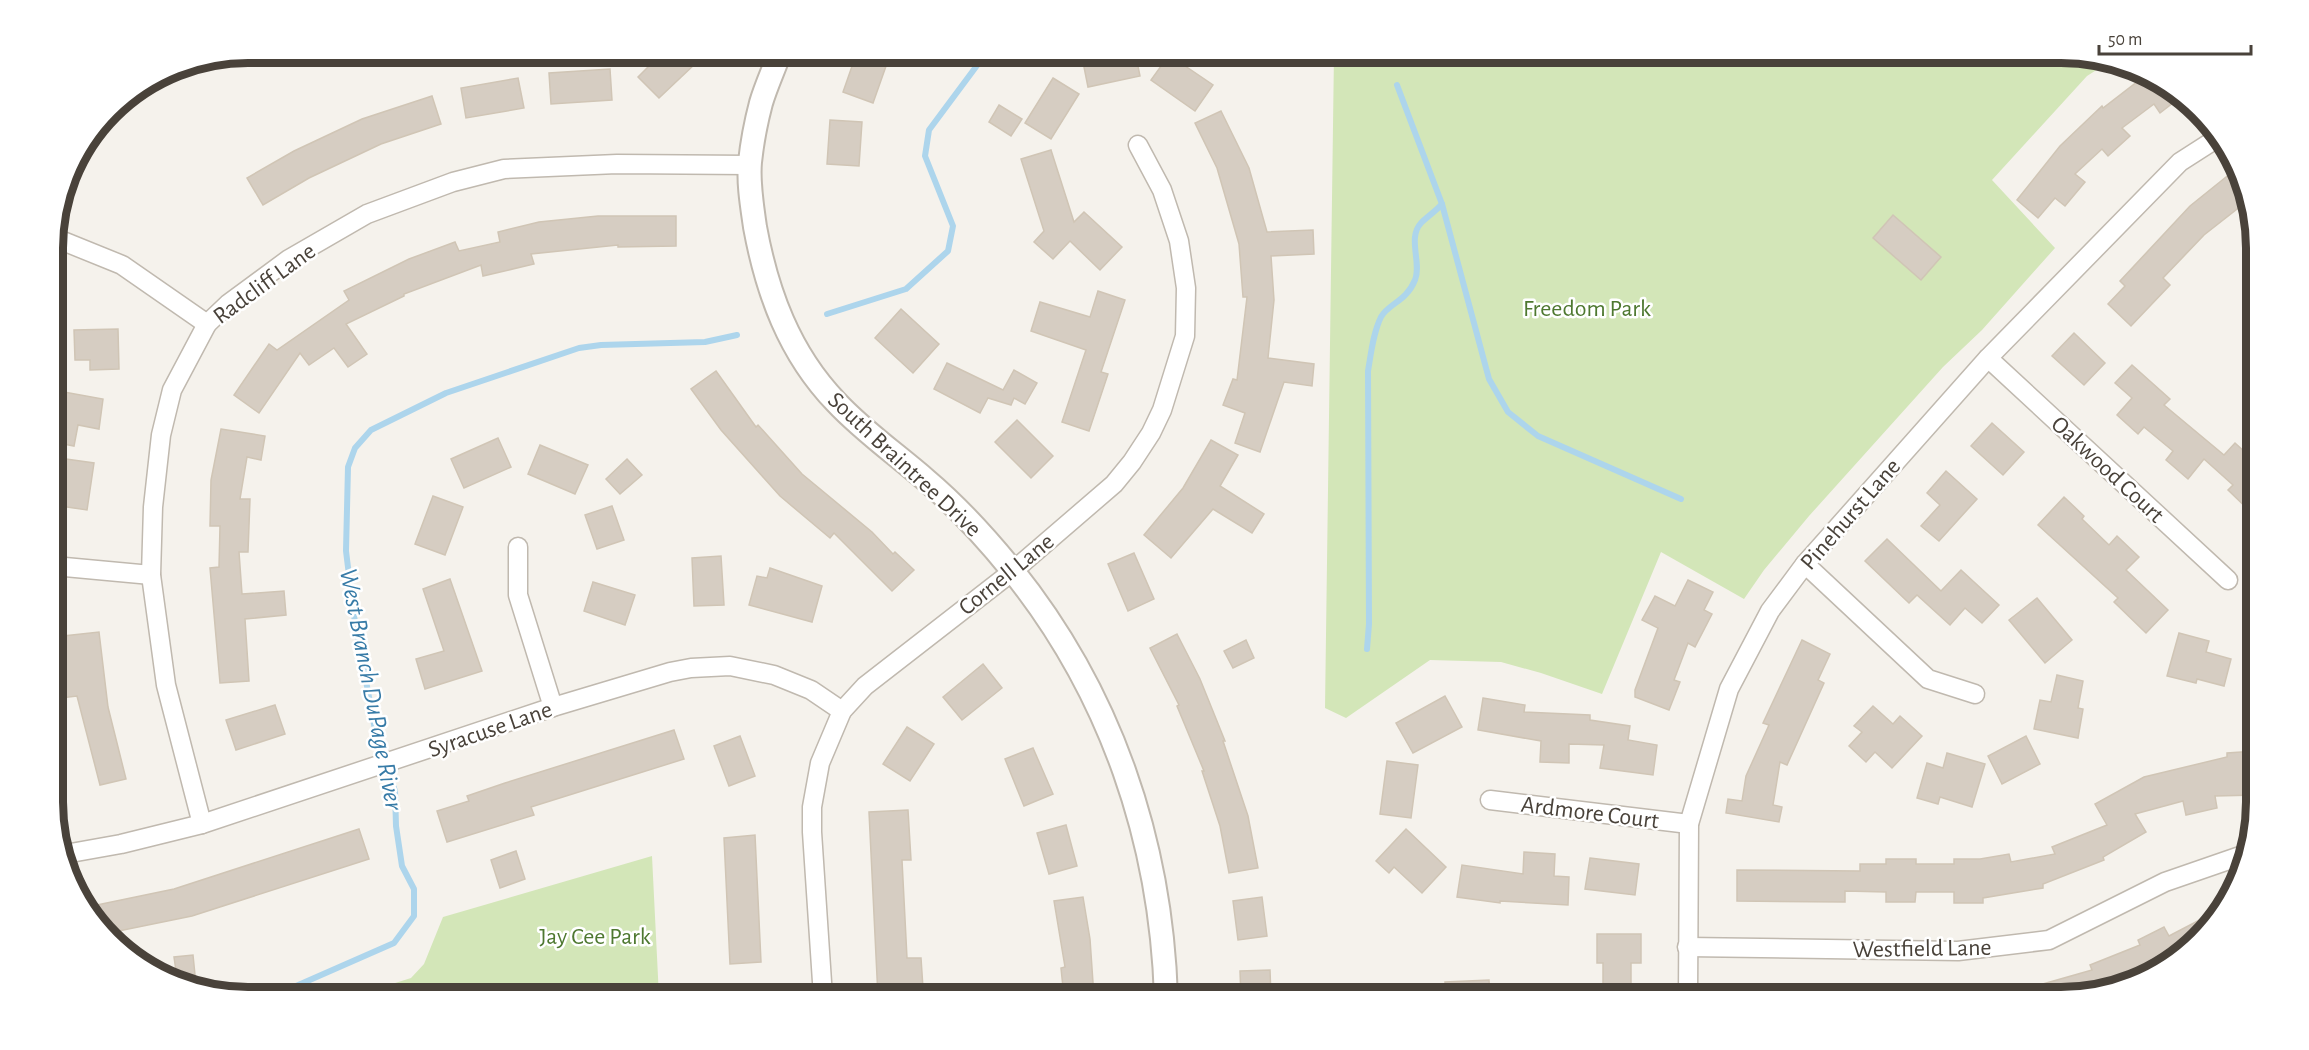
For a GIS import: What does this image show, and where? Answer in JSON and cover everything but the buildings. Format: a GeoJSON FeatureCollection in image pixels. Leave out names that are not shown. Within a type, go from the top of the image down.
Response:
{"type":"FeatureCollection","features":[{"type":"Feature","properties":{"kind":"street","name":"South Braintree Drive"},"geometry":{"type":"LineString","coordinates":[[776,63],[761,103],[750,165],[752,207],[774,305],[802,360],[836,402],[950,501],[1013,571],[1073,658],[1118,753],[1137,807],[1151,863],[1163,944],[1165,987]]}},
{"type":"Feature","properties":{"kind":"street","name":"Pinehurst Lane"},"geometry":{"type":"LineString","coordinates":[[1688,987],[1689,824],[1729,689],[1770,611],[1804,564],[1988,358],[2180,162],[2212,141]]}},
{"type":"Feature","properties":{"kind":"street","name":"Cornell Lane"},"geometry":{"type":"LineString","coordinates":[[822,987],[812,807],[820,763],[842,711],[865,686],[1013,571],[1114,484],[1151,433],[1162,410],[1185,336],[1186,288],[1179,241],[1162,190],[1138,145]]}},
{"type":"Feature","properties":{"kind":"street","name":"Radcliff Lane"},"geometry":{"type":"LineString","coordinates":[[202,824],[166,685],[151,575],[153,507],[161,435],[172,390],[207,324],[228,304],[289,259],[367,214],[453,182],[504,169],[617,164],[750,165]]}},
{"type":"Feature","properties":{"kind":"street"},"geometry":{"type":"LineString","coordinates":[[63,241],[122,265],[207,324]]}},
{"type":"Feature","properties":{"kind":"street","name":"Oakwood Court"},"geometry":{"type":"LineString","coordinates":[[1988,358],[2228,580]]}},
{"type":"Feature","properties":{"kind":"street"},"geometry":{"type":"LineString","coordinates":[[518,547],[518,595],[553,707]]}},
{"type":"Feature","properties":{"kind":"street"},"geometry":{"type":"LineString","coordinates":[[1804,564],[1928,679],[1975,694]]}},
{"type":"Feature","properties":{"kind":"street"},"geometry":{"type":"LineString","coordinates":[[63,567],[151,575]]}},
{"type":"Feature","properties":{"kind":"street","name":"Syracuse Lane"},"geometry":{"type":"LineString","coordinates":[[70,853],[121,844],[202,824],[553,707],[670,672],[710,665],[753,669],[793,681],[842,711]]}},
{"type":"Feature","properties":{"kind":"street","name":"Ardmore Court"},"geometry":{"type":"LineString","coordinates":[[1490,800],[1689,824]]}},
{"type":"Feature","properties":{"kind":"street","name":"Westfield Lane"},"geometry":{"type":"LineString","coordinates":[[1687,947],[1958,951],[2049,940],[2165,882],[2237,857]]}},
{"type":"Feature","properties":{"kind":"green space","name":"Freedom Park"},"geometry":{"type":"Polygon","coordinates":[[[1334,63],[2073,63],[2100,68],[2087,76],[1992,180],[2055,248],[1982,330],[1943,367],[1809,516],[1764,570],[1744,599],[1661,552],[1602,694],[1501,662],[1430,660],[1346,718],[1325,708],[1334,63]]]}},
{"type":"Feature","properties":{"kind":"green space","name":"Jay Cee Park"},"geometry":{"type":"Polygon","coordinates":[[[652,856],[659,987],[383,987],[411,978],[424,964],[443,917],[652,856]]]}},
{"type":"Feature","properties":{"kind":"waterway","name":"West Branch DuPage River"},"geometry":{"type":"LineString","coordinates":[[827,314],[906,289],[948,251],[953,226],[925,156],[929,130],[979,63]]}},
{"type":"Feature","properties":{"kind":"waterway"},"geometry":{"type":"LineString","coordinates":[[1397,85],[1442,204],[1489,379],[1508,412],[1538,436],[1681,499]]}},
{"type":"Feature","properties":{"kind":"waterway"},"geometry":{"type":"LineString","coordinates":[[1367,649],[1369,624],[1368,371],[1371,351],[1376,330],[1384,312],[1407,293],[1415,280],[1417,229],[1442,204]]}},
{"type":"Feature","properties":{"kind":"waterway","name":"West Branch DuPage River"},"geometry":{"type":"LineString","coordinates":[[294,987],[394,943],[414,916],[414,889],[402,866],[396,826],[395,791],[376,735],[354,616],[346,551],[348,467],[355,448],[371,430],[446,393],[579,348],[601,345],[705,342],[737,335]]}}]}
